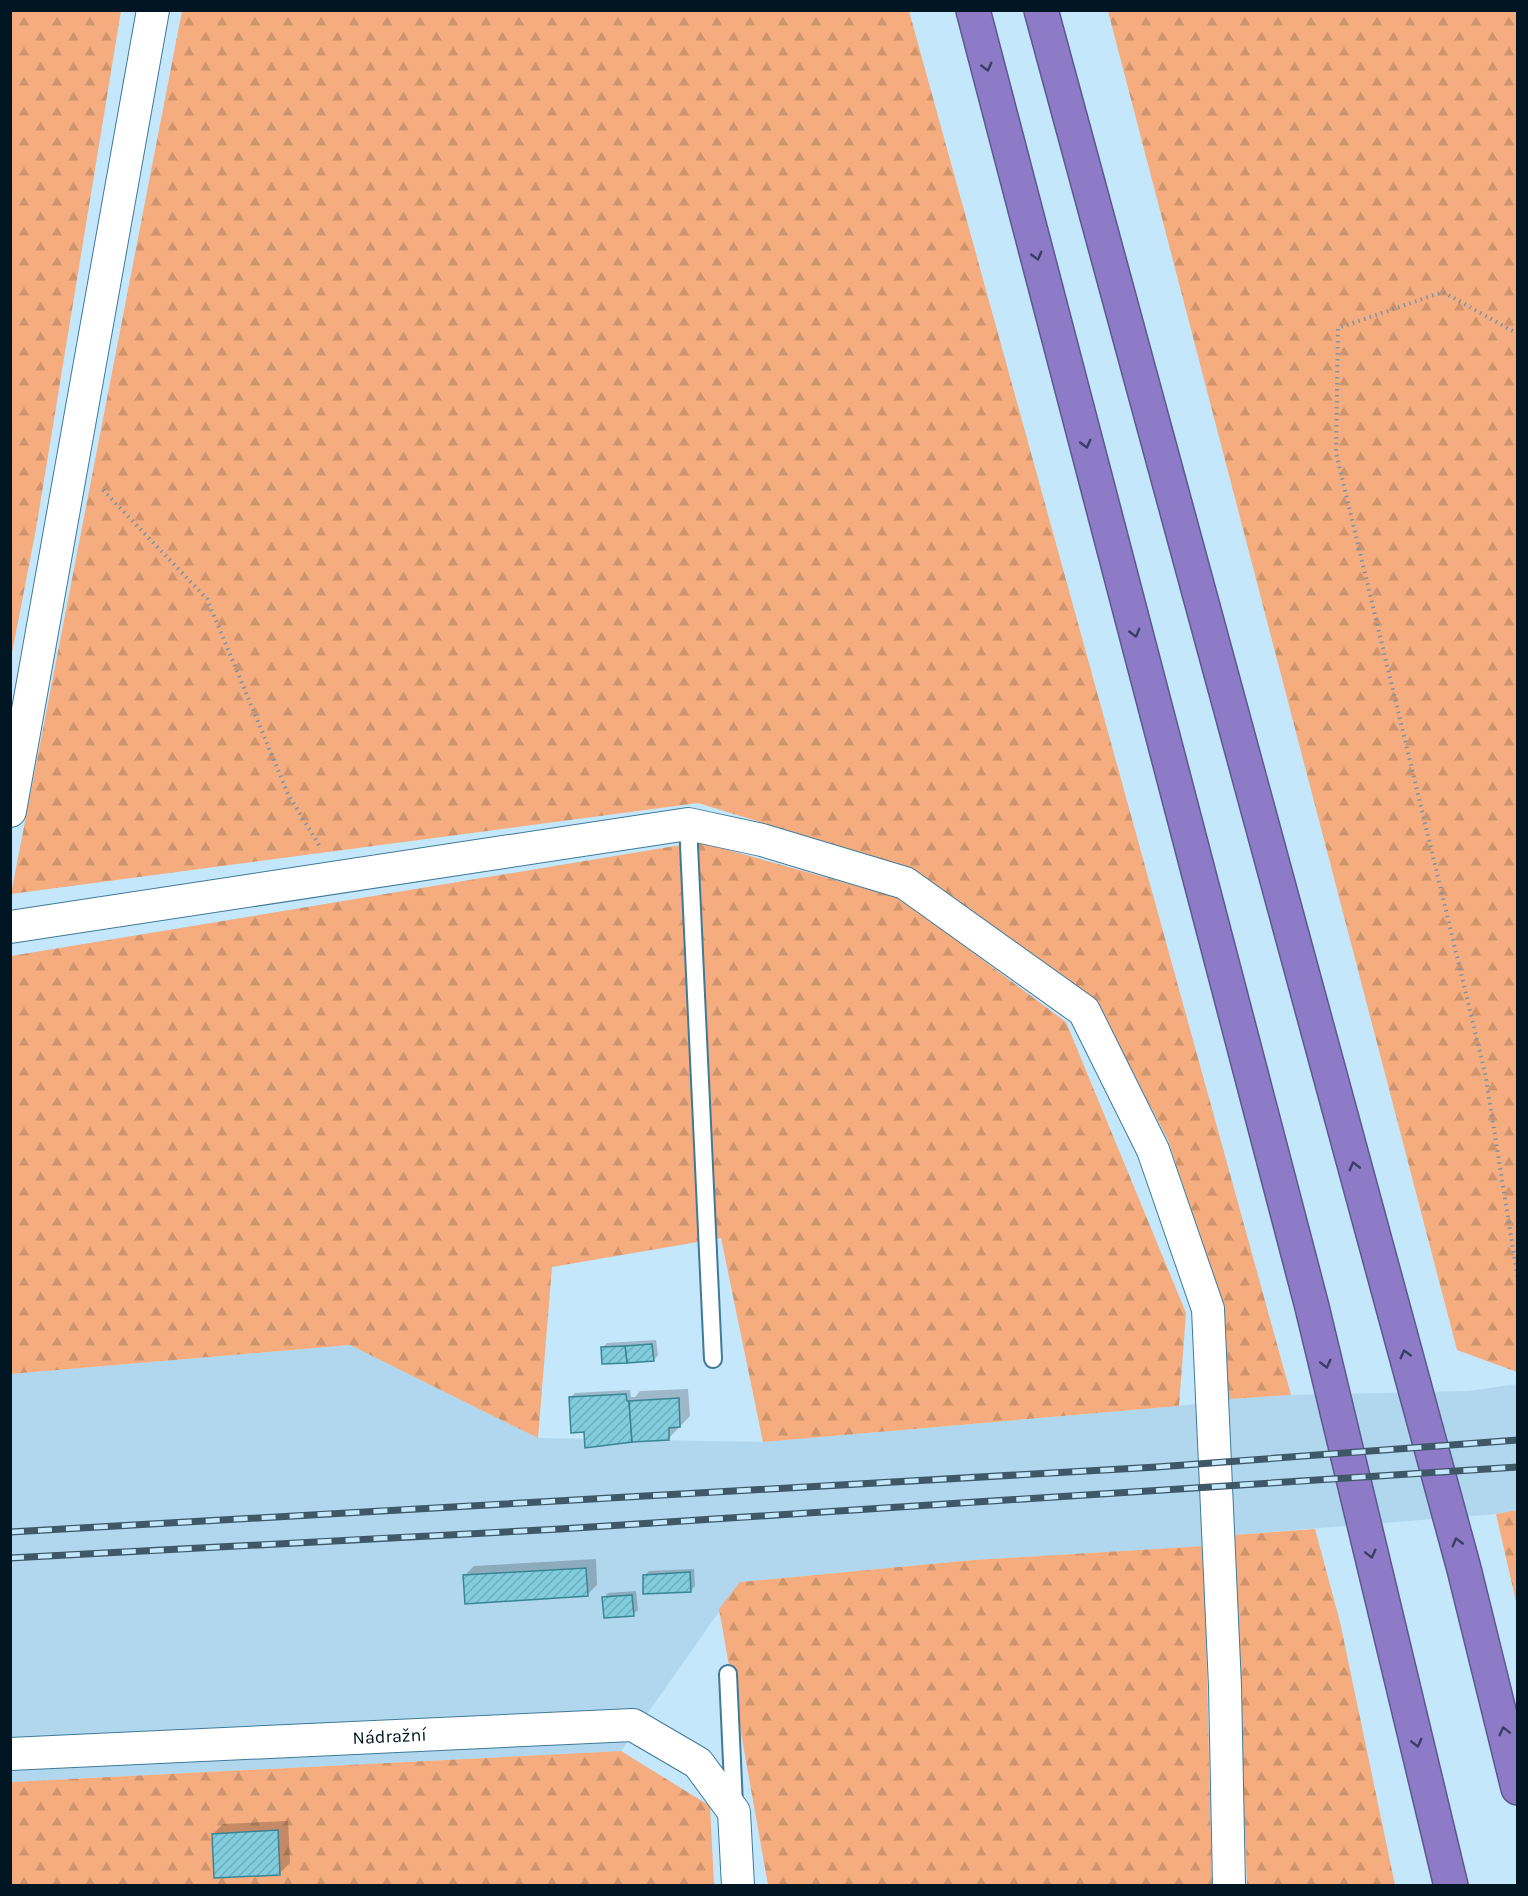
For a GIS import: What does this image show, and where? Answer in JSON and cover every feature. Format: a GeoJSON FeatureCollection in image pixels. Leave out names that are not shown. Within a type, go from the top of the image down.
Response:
{"type":"FeatureCollection","features":[{"type":"Feature","properties":{"kind":"highway"},"geometry":{"type":"LineString","coordinates":[[973,10],[1312,1307],[1451,1886]]}},
{"type":"Feature","properties":{"kind":"highway"},"geometry":{"type":"LineString","coordinates":[[1041,10],[1464,1569],[1518,1788]]}},
{"type":"Feature","properties":{"kind":"street"},"geometry":{"type":"LineString","coordinates":[[10,811],[153,10]]}},
{"type":"Feature","properties":{"kind":"street"},"geometry":{"type":"LineString","coordinates":[[10,927],[688,824],[762,840],[905,883],[1084,1011],[1153,1150],[1208,1309],[1225,1686],[1229,1886]]}},
{"type":"Feature","properties":{"kind":"street","name":"Nádražní"},"geometry":{"type":"LineString","coordinates":[[10,1754],[633,1725],[698,1763],[734,1812]]}},
{"type":"Feature","properties":{"kind":"street"},"geometry":{"type":"LineString","coordinates":[[734,1812],[738,1886]]}},
{"type":"Feature","properties":{"kind":"lane"},"geometry":{"type":"LineString","coordinates":[[688,824],[713,1359]]}},
{"type":"Feature","properties":{"kind":"lane"},"geometry":{"type":"LineString","coordinates":[[728,1674],[734,1812]]}},
{"type":"Feature","properties":{"kind":"path"},"geometry":{"type":"LineString","coordinates":[[1518,334],[1443,292],[1338,328],[1336,453],[1485,1073],[1518,1280]]}},
{"type":"Feature","properties":{"kind":"path"},"geometry":{"type":"LineString","coordinates":[[72,458],[207,599],[288,794],[337,877]]}},
{"type":"Feature","properties":{"kind":"shaded area"},"geometry":{"type":"Polygon","coordinates":[[[350,1345],[538,1438],[763,1442],[1179,1406],[1229,1399],[1291,1395],[1469,1391],[1517,1384],[1517,1510],[1496,1514],[1233,1535],[1204,1546],[973,1560],[740,1582],[621,1751],[11,1782],[11,1374],[350,1345]]]}},
{"type":"Feature","properties":{"kind":"green space"},"geometry":{"type":"Polygon","coordinates":[[[11,10],[121,11],[36,529],[11,658],[11,10]]]}},
{"type":"Feature","properties":{"kind":"green space"},"geometry":{"type":"Polygon","coordinates":[[[182,11],[909,11],[1291,1395],[1229,1399],[1221,1300],[1168,1140],[1096,1001],[913,869],[698,803],[11,894],[182,11]]]}},
{"type":"Feature","properties":{"kind":"green space"},"geometry":{"type":"Polygon","coordinates":[[[1108,11],[1517,11],[1517,1372],[1457,1350],[1108,11]]]}},
{"type":"Feature","properties":{"kind":"green space"},"geometry":{"type":"Polygon","coordinates":[[[699,842],[900,898],[1066,1022],[1186,1313],[1179,1406],[763,1442],[721,1238],[552,1267],[538,1438],[350,1345],[11,1374],[11,956],[699,842]]]}},
{"type":"Feature","properties":{"kind":"green space"},"geometry":{"type":"Polygon","coordinates":[[[1518,1510],[1517,1606],[1496,1514],[1518,1510]]]}},
{"type":"Feature","properties":{"kind":"green space"},"geometry":{"type":"Polygon","coordinates":[[[1315,1529],[1340,1622],[1395,1885],[1247,1885],[1233,1535],[1315,1529]]]}},
{"type":"Feature","properties":{"kind":"green space"},"geometry":{"type":"Polygon","coordinates":[[[1204,1546],[1212,1885],[768,1885],[719,1609],[740,1582],[973,1560],[1204,1546]]]}},
{"type":"Feature","properties":{"kind":"green space"},"geometry":{"type":"Polygon","coordinates":[[[621,1751],[710,1806],[714,1885],[11,1886],[11,1782],[621,1751]]]}},
{"type":"Feature","properties":{"kind":"building"},"geometry":{"type":"Polygon","coordinates":[[[652,1344],[654,1361],[627,1363],[625,1346],[652,1344]]]}},
{"type":"Feature","properties":{"kind":"building"},"geometry":{"type":"Polygon","coordinates":[[[625,1346],[627,1363],[602,1364],[601,1347],[625,1346]]]}},
{"type":"Feature","properties":{"kind":"building"},"geometry":{"type":"Polygon","coordinates":[[[626,1394],[627,1401],[629,1401],[632,1442],[585,1448],[584,1432],[571,1433],[569,1397],[626,1394]]]}},
{"type":"Feature","properties":{"kind":"building"},"geometry":{"type":"Polygon","coordinates":[[[679,1398],[680,1427],[669,1428],[669,1440],[632,1442],[629,1401],[679,1398]]]}},
{"type":"Feature","properties":{"kind":"building"},"geometry":{"type":"Polygon","coordinates":[[[586,1568],[588,1596],[465,1604],[463,1575],[586,1568]]]}},
{"type":"Feature","properties":{"kind":"building"},"geometry":{"type":"Polygon","coordinates":[[[690,1572],[691,1592],[643,1594],[643,1575],[690,1572]]]}},
{"type":"Feature","properties":{"kind":"building"},"geometry":{"type":"Polygon","coordinates":[[[632,1595],[634,1616],[604,1618],[602,1597],[632,1595]]]}},
{"type":"Feature","properties":{"kind":"building"},"geometry":{"type":"Polygon","coordinates":[[[278,1830],[280,1875],[214,1878],[212,1834],[278,1830]]]}},
{"type":"Feature","properties":{"kind":"railway"},"geometry":{"type":"LineString","coordinates":[[10,1532],[1157,1467],[1518,1440]]}},
{"type":"Feature","properties":{"kind":"railway"},"geometry":{"type":"LineString","coordinates":[[10,1558],[560,1529],[1518,1467]]}}]}
